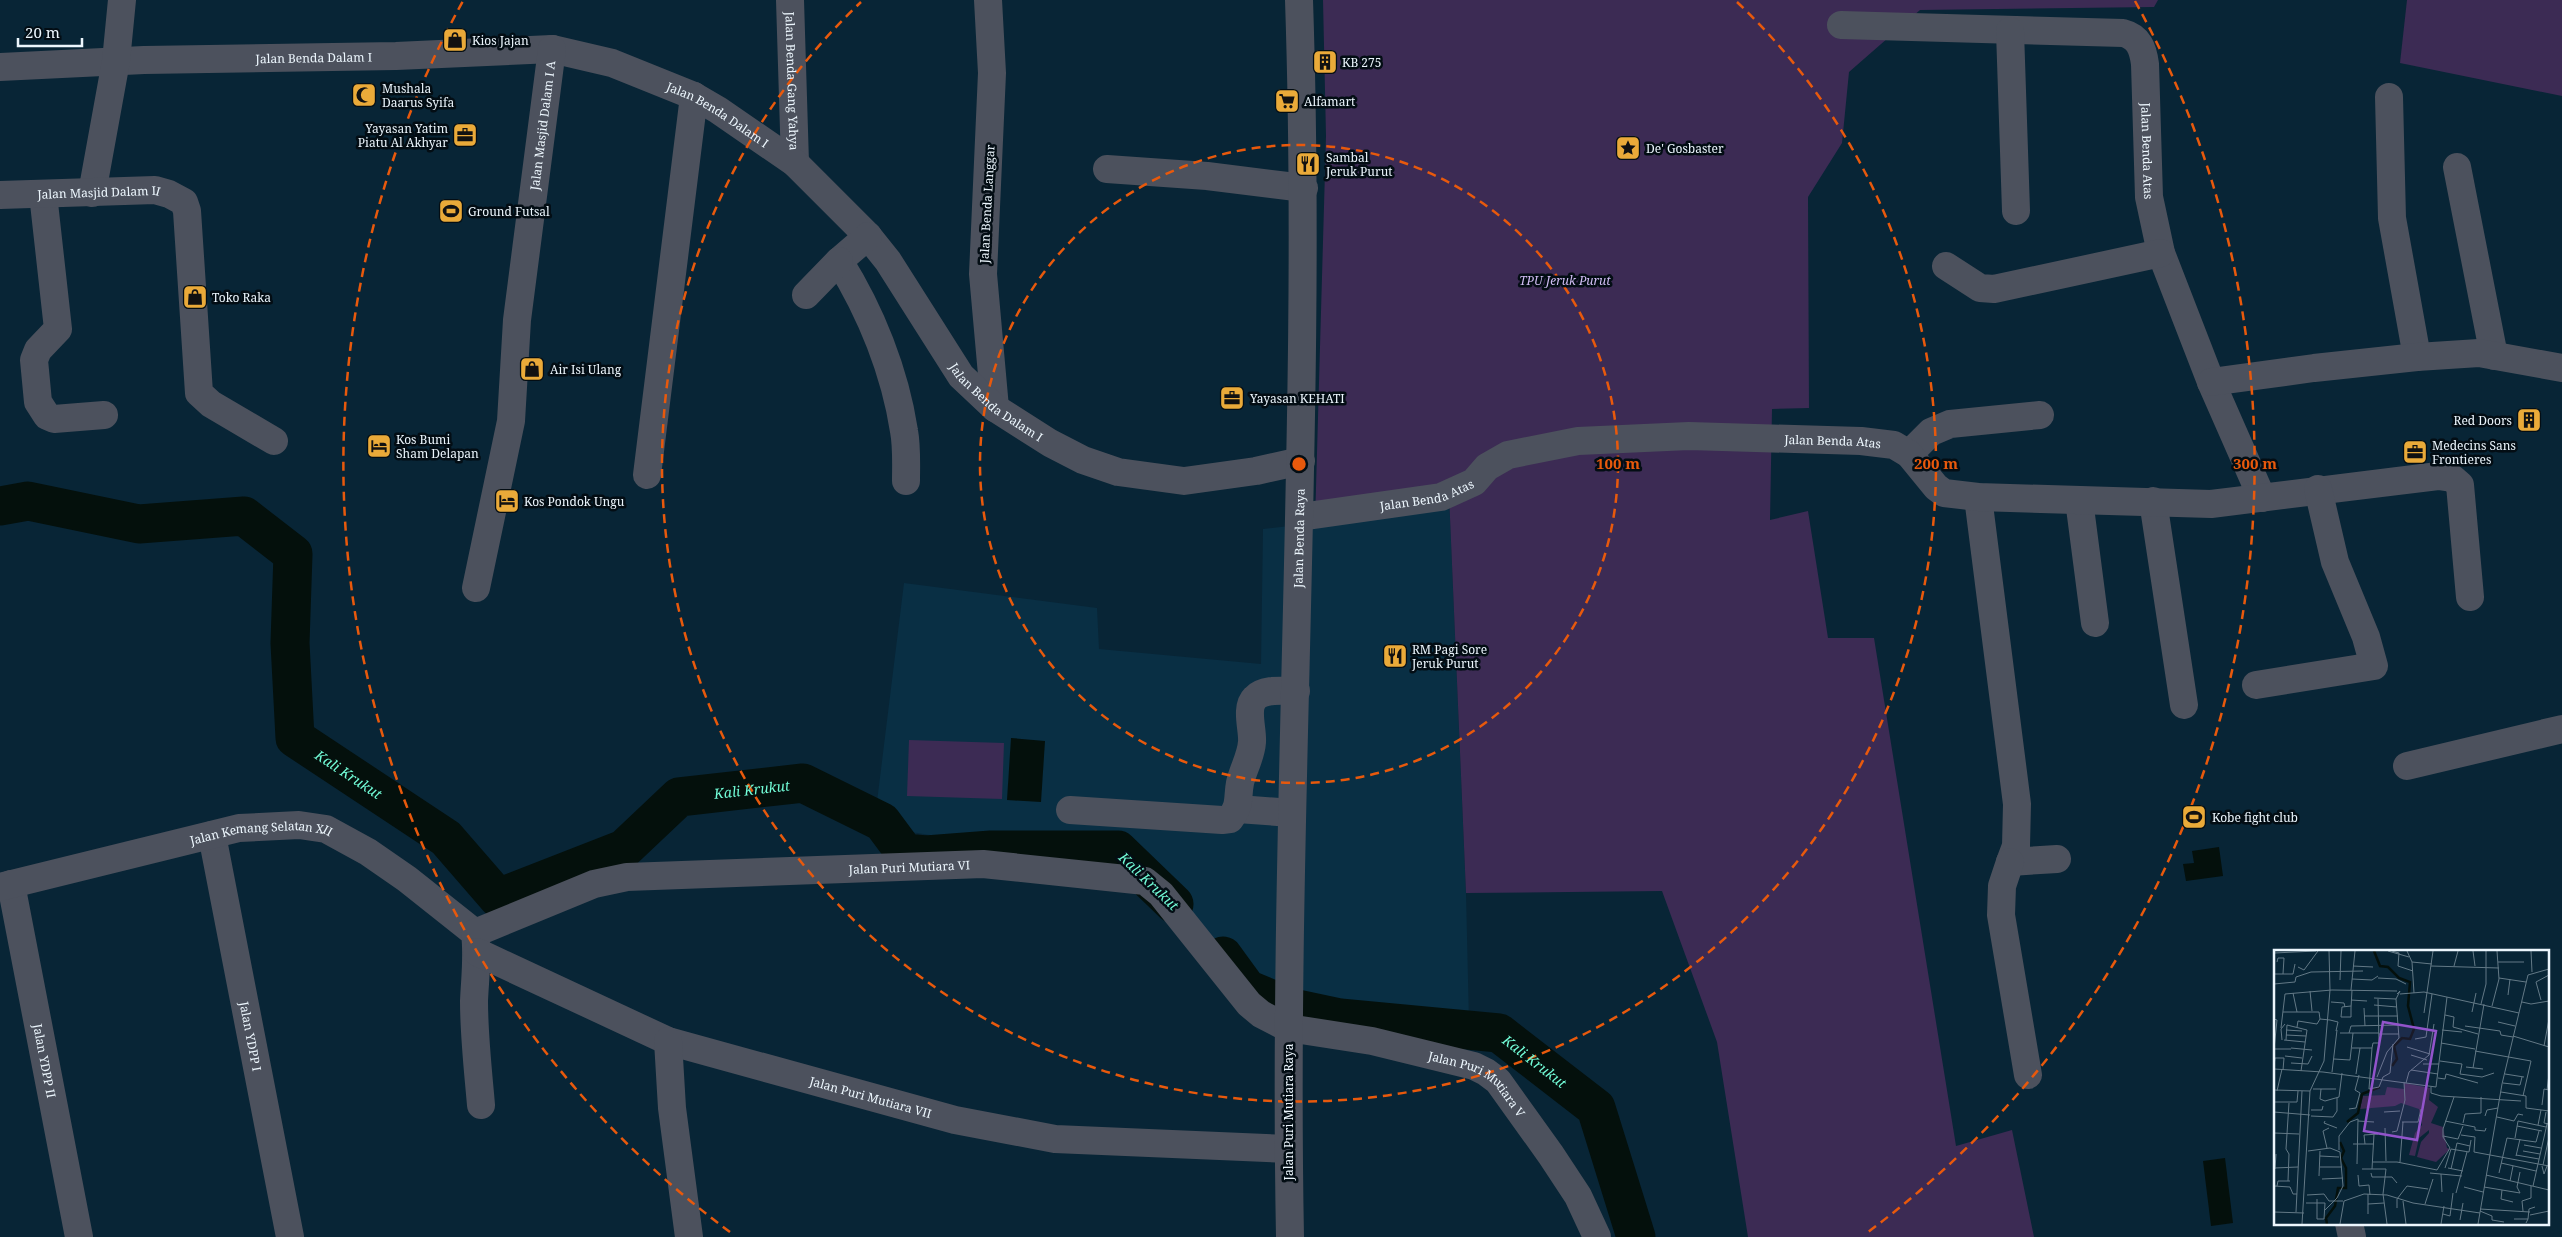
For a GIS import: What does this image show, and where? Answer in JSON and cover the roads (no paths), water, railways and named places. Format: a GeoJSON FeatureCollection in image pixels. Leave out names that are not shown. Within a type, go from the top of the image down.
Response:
{"type":"FeatureCollection","features":[{"type":"Feature","properties":{"kind":"street"},"geometry":{"type":"LineString","coordinates":[[92,193],[116,61],[122,0]]}},
{"type":"Feature","properties":{"kind":"street","name":"Jalan Benda Gang Yahya"},"geometry":{"type":"LineString","coordinates":[[790,0],[795,163]]}},
{"type":"Feature","properties":{"kind":"street","name":"Jalan Benda Langgar"},"geometry":{"type":"LineString","coordinates":[[988,0],[992,73],[983,274],[995,408]]}},
{"type":"Feature","properties":{"kind":"street","name":"Jalan Benda Raya"},"geometry":{"type":"LineString","coordinates":[[1288,988],[1301,461],[1304,188],[1300,0]]}},
{"type":"Feature","properties":{"kind":"street","name":"Jalan Benda Atas"},"geometry":{"type":"LineString","coordinates":[[1300,517],[1441,497],[1474,482],[1487,467],[1508,455],[1578,441],[1689,436],[1861,441],[1894,444],[1908,454],[1936,487],[1944,493],[1978,497],[2211,504],[2262,498],[2211,382],[2160,253],[2149,197],[2143,49],[2131,35],[2123,33],[1842,25]]}},
{"type":"Feature","properties":{"kind":"street"},"geometry":{"type":"LineString","coordinates":[[2010,31],[2016,211]]}},
{"type":"Feature","properties":{"kind":"street","name":"Jalan Benda Dalam I"},"geometry":{"type":"LineString","coordinates":[[0,67],[116,61],[396,56],[552,49],[612,63],[694,96],[718,110],[795,163],[868,236],[888,261],[961,376],[995,408],[1050,443],[1084,460],[1118,472],[1184,481],[1216,478],[1301,461]]}},
{"type":"Feature","properties":{"kind":"street","name":"Jalan Masjid Dalam I A"},"geometry":{"type":"LineString","coordinates":[[476,588],[511,421],[517,320],[552,49]]}},
{"type":"Feature","properties":{"kind":"street"},"geometry":{"type":"LineString","coordinates":[[647,475],[694,96]]}},
{"type":"Feature","properties":{"kind":"street"},"geometry":{"type":"LineString","coordinates":[[2389,97],[2392,218],[2417,357]]}},
{"type":"Feature","properties":{"kind":"street"},"geometry":{"type":"LineString","coordinates":[[2457,167],[2494,356]]}},
{"type":"Feature","properties":{"kind":"street"},"geometry":{"type":"LineString","coordinates":[[1107,169],[1207,176],[1304,188]]}},
{"type":"Feature","properties":{"kind":"street","name":"Jalan Masjid Dalam II"},"geometry":{"type":"LineString","coordinates":[[0,195],[161,191],[184,202],[187,211],[197,384],[202,398],[274,441]]}},
{"type":"Feature","properties":{"kind":"street"},"geometry":{"type":"LineString","coordinates":[[43,194],[58,329],[34,355],[33,365],[38,402],[47,416],[54,419],[104,415]]}},
{"type":"Feature","properties":{"kind":"street"},"geometry":{"type":"LineString","coordinates":[[806,295],[839,261],[868,236]]}},
{"type":"Feature","properties":{"kind":"street"},"geometry":{"type":"LineString","coordinates":[[1946,266],[1980,288],[1994,289],[2160,253]]}},
{"type":"Feature","properties":{"kind":"street"},"geometry":{"type":"LineString","coordinates":[[839,261],[868,312],[887,365],[904,432],[906,481]]}},
{"type":"Feature","properties":{"kind":"street"},"geometry":{"type":"LineString","coordinates":[[2211,382],[2417,357],[2479,353],[2562,368]]}},
{"type":"Feature","properties":{"kind":"street"},"geometry":{"type":"LineString","coordinates":[[1908,454],[1930,432],[1950,424],[2040,415]]}},
{"type":"Feature","properties":{"kind":"street"},"geometry":{"type":"LineString","coordinates":[[2262,498],[2318,489],[2438,476],[2458,481],[2462,496],[2470,597]]}},
{"type":"Feature","properties":{"kind":"street"},"geometry":{"type":"LineString","coordinates":[[2256,685],[2374,666],[2366,637],[2335,562],[2318,489]]}},
{"type":"Feature","properties":{"kind":"street"},"geometry":{"type":"LineString","coordinates":[[1978,497],[2017,804],[2016,846],[2002,886],[2001,915],[2028,1075]]}},
{"type":"Feature","properties":{"kind":"street"},"geometry":{"type":"LineString","coordinates":[[2079,500],[2095,623]]}},
{"type":"Feature","properties":{"kind":"street"},"geometry":{"type":"LineString","coordinates":[[2153,501],[2184,705]]}},
{"type":"Feature","properties":{"kind":"street"},"geometry":{"type":"LineString","coordinates":[[1070,810],[1230,819],[1238,809],[1240,783],[1249,760],[1252,742],[1251,704],[1256,696],[1270,691],[1296,691]]}},
{"type":"Feature","properties":{"kind":"street"},"geometry":{"type":"LineString","coordinates":[[2407,766],[2562,729]]}},
{"type":"Feature","properties":{"kind":"street"},"geometry":{"type":"LineString","coordinates":[[1238,809],[1292,814]]}},
{"type":"Feature","properties":{"kind":"street","name":"Jalan Kemang Selatan XII"},"geometry":{"type":"LineString","coordinates":[[5,886],[239,828],[299,825],[326,828],[368,852],[407,879],[476,942]]}},
{"type":"Feature","properties":{"kind":"street","name":"Jalan YDPP I"},"geometry":{"type":"LineString","coordinates":[[212,835],[290,1237]]}},
{"type":"Feature","properties":{"kind":"street"},"geometry":{"type":"LineString","coordinates":[[2010,862],[2057,860]]}},
{"type":"Feature","properties":{"kind":"street","name":"Jalan Puri Mutiara VI"},"geometry":{"type":"LineString","coordinates":[[476,942],[594,884],[627,877],[983,864],[1136,879],[1153,886],[1161,894],[1249,1004],[1261,1014],[1288,1022]]}},
{"type":"Feature","properties":{"kind":"street","name":"Jalan YDPP II"},"geometry":{"type":"LineString","coordinates":[[5,886],[78,1237]]}},
{"type":"Feature","properties":{"kind":"street"},"geometry":{"type":"LineString","coordinates":[[476,942],[475,1039],[481,1105]]}},
{"type":"Feature","properties":{"kind":"street","name":"Jalan Puri Mutiara VII"},"geometry":{"type":"LineString","coordinates":[[476,942],[668,1041],[955,1120],[1046,1138],[1096,1142],[1288,1149]]}},
{"type":"Feature","properties":{"kind":"street","name":"Jalan Puri Mutiara Raya"},"geometry":{"type":"LineString","coordinates":[[1288,988],[1290,1237]]}},
{"type":"Feature","properties":{"kind":"street","name":"Jalan Puri Mutiara V"},"geometry":{"type":"LineString","coordinates":[[1288,1022],[1474,1066],[1486,1072],[1498,1081],[1551,1154],[1578,1196],[1598,1237]]}},
{"type":"Feature","properties":{"kind":"street"},"geometry":{"type":"LineString","coordinates":[[668,1041],[672,1108],[689,1237]]}},
{"type":"Feature","properties":{"kind":"street"},"geometry":{"type":"LineString","coordinates":[[2349,1224],[2352,1237]]}},
{"type":"Feature","properties":{"kind":"waterway","name":"Kali Krukut"},"geometry":{"type":"LineString","coordinates":[[0,506],[28,501],[139,524],[244,516],[293,554],[290,643],[295,738],[446,838],[498,898],[624,849],[679,797],[803,783],[882,822],[905,853],[926,855],[991,850],[1118,850],[1174,904]]}},
{"type":"Feature","properties":{"kind":"waterway","name":"Kali Krukut"},"geometry":{"type":"LineString","coordinates":[[1223,956],[1247,989],[1293,1008],[1340,1018],[1499,1033],[1596,1108],[1636,1237]]}},
{"type":"Feature","properties":{"kind":"place","name":"Kios Jajan"},"geometry":{"type":"Point","coordinates":[455,40]}},
{"type":"Feature","properties":{"kind":"place","name":"KB 275"},"geometry":{"type":"Point","coordinates":[1325,62]}},
{"type":"Feature","properties":{"kind":"place","name":"Mushala Daarus Syifa"},"geometry":{"type":"Point","coordinates":[364,95]}},
{"type":"Feature","properties":{"kind":"place","name":"Alfamart"},"geometry":{"type":"Point","coordinates":[1287,101]}},
{"type":"Feature","properties":{"kind":"place","name":"Yayasan Yatim Piatu Al Akhyar"},"geometry":{"type":"Point","coordinates":[465,135]}},
{"type":"Feature","properties":{"kind":"place","name":"De' Gosbaster"},"geometry":{"type":"Point","coordinates":[1628,148]}},
{"type":"Feature","properties":{"kind":"place","name":"Sambal Jeruk Purut"},"geometry":{"type":"Point","coordinates":[1308,164]}},
{"type":"Feature","properties":{"kind":"place","name":"Ground Futsal"},"geometry":{"type":"Point","coordinates":[451,211]}},
{"type":"Feature","properties":{"kind":"place","name":"Toko Raka"},"geometry":{"type":"Point","coordinates":[195,297]}},
{"type":"Feature","properties":{"kind":"place","name":"Air Isi Ulang"},"geometry":{"type":"Point","coordinates":[532,369]}},
{"type":"Feature","properties":{"kind":"place","name":"Yayasan KEHATI"},"geometry":{"type":"Point","coordinates":[1232,398]}},
{"type":"Feature","properties":{"kind":"place","name":"Red Doors"},"geometry":{"type":"Point","coordinates":[2529,420]}},
{"type":"Feature","properties":{"kind":"place","name":"Kos Bumi Sham Delapan"},"geometry":{"type":"Point","coordinates":[379,446]}},
{"type":"Feature","properties":{"kind":"place","name":"Medecins Sans Frontieres"},"geometry":{"type":"Point","coordinates":[2415,452]}},
{"type":"Feature","properties":{"kind":"place","name":"Kos Pondok Ungu"},"geometry":{"type":"Point","coordinates":[507,501]}},
{"type":"Feature","properties":{"kind":"place","name":"RM Pagi Sore Jeruk Purut"},"geometry":{"type":"Point","coordinates":[1395,656]}},
{"type":"Feature","properties":{"kind":"place","name":"Kobe fight club"},"geometry":{"type":"Point","coordinates":[2194,817]}},
{"type":"Feature","properties":{"kind":"park label","name":"TPU Jeruk Purut"},"geometry":{"type":"Point","coordinates":[1565,280]}}]}
